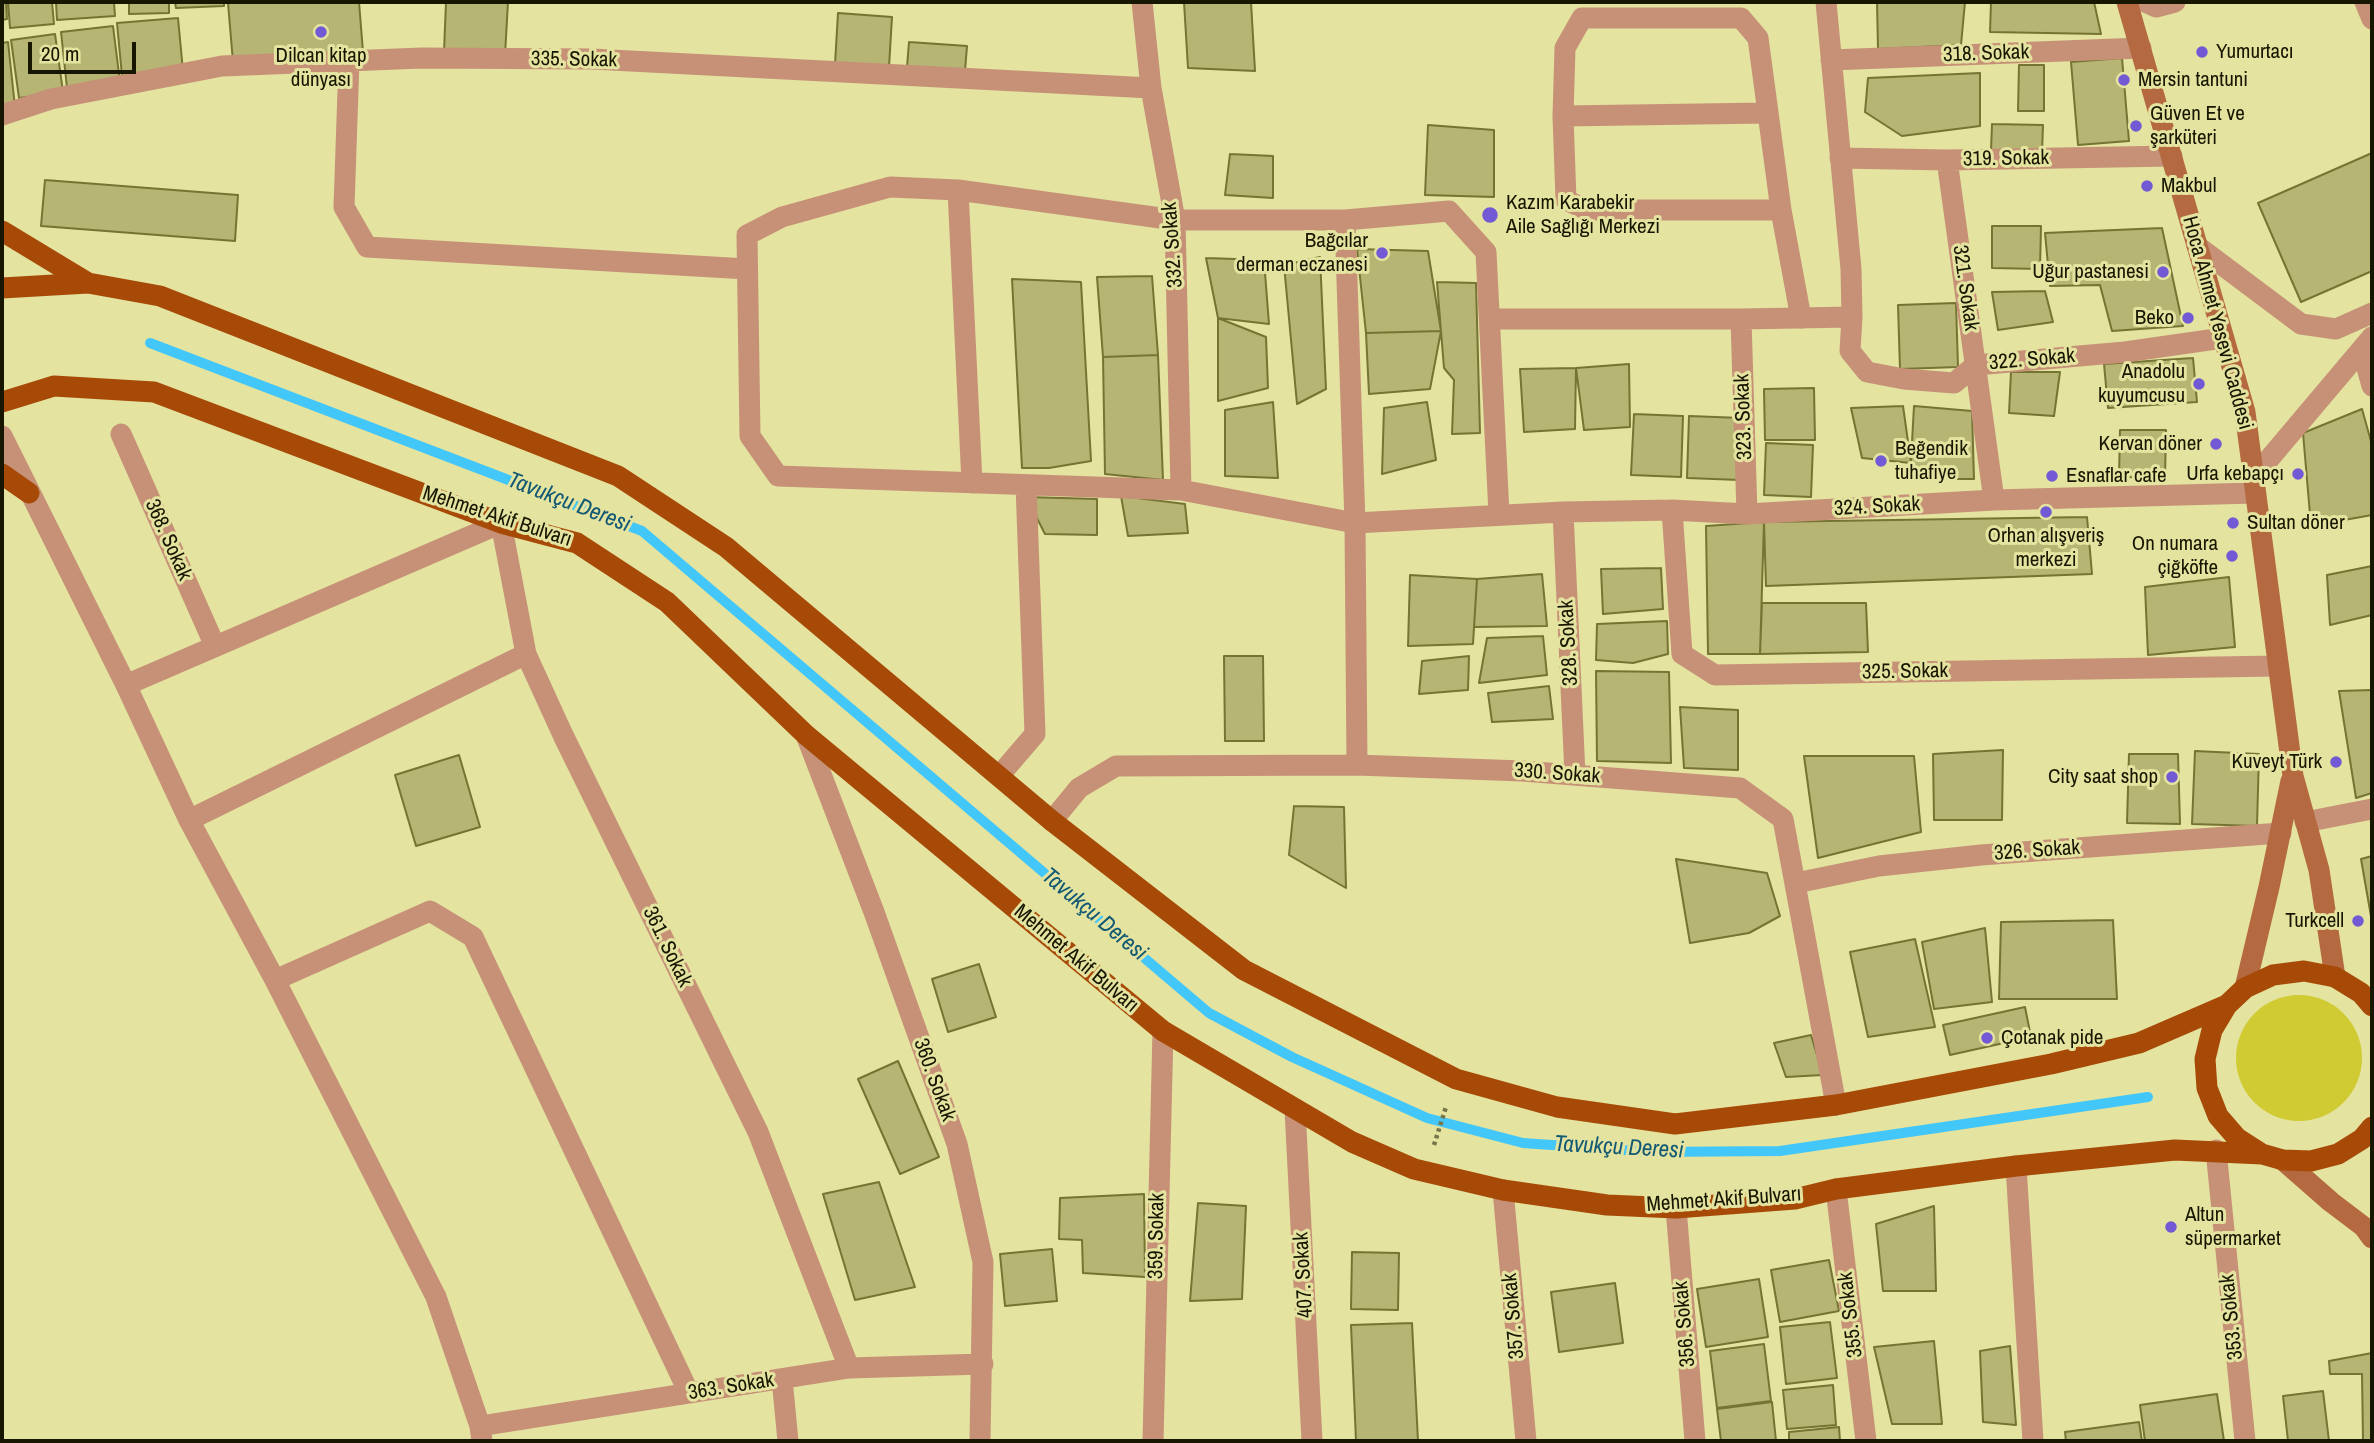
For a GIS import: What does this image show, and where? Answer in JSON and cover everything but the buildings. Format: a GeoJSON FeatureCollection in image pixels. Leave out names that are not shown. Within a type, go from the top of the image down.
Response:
{"type":"FeatureCollection","features":[{"type":"Feature","properties":{"kind":"main road","name":"Hoca Ahmet Yesevi Caddesi"},"geometry":{"type":"LineString","coordinates":[[2127,2],[2245,412],[2292,776]]}},
{"type":"Feature","properties":{"kind":"main road"},"geometry":{"type":"LineString","coordinates":[[2,231],[88,283]]}},
{"type":"Feature","properties":{"kind":"main road"},"geometry":{"type":"LineString","coordinates":[[2,288],[88,283],[160,296],[618,476],[726,547],[1052,821],[1244,970],[1456,1079],[1557,1107],[1675,1124],[1836,1105],[2051,1064],[2139,1043],[2227,1005]]}},
{"type":"Feature","properties":{"kind":"main road","name":"Mehmet Akif Bulvarı"},"geometry":{"type":"LineString","coordinates":[[2,402],[54,386],[154,392],[501,523],[577,543],[667,602],[806,735],[1163,1031],[1352,1142],[1413,1168],[1503,1190],[1606,1205],[1676,1208],[1795,1199],[1836,1189],[2015,1166],[2175,1150],[2262,1154]]}},
{"type":"Feature","properties":{"kind":"main road"},"geometry":{"type":"LineString","coordinates":[[2,474],[29,493]]}},
{"type":"Feature","properties":{"kind":"main road"},"geometry":{"type":"LineString","coordinates":[[2292,776],[2319,870],[2335,977]]}},
{"type":"Feature","properties":{"kind":"main road"},"geometry":{"type":"LineString","coordinates":[[2245,988],[2292,776]]}},
{"type":"Feature","properties":{"kind":"main road"},"geometry":{"type":"LineString","coordinates":[[2368,995],[2335,977],[2304,971],[2273,975],[2245,988],[2227,1005],[2211,1030],[2205,1059],[2207,1088],[2218,1116],[2237,1138],[2262,1154],[2283,1160],[2311,1161],[2338,1154],[2362,1139],[2372,1127]]}},
{"type":"Feature","properties":{"kind":"main road"},"geometry":{"type":"LineString","coordinates":[[2283,1160],[2364,1227],[2372,1238]]}},
{"type":"Feature","properties":{"kind":"street","name":"332. Sokak"},"geometry":{"type":"LineString","coordinates":[[1142,2],[1151,88],[1175,220],[1181,490]]}},
{"type":"Feature","properties":{"kind":"street","name":"322. Sokak"},"geometry":{"type":"LineString","coordinates":[[1826,2],[1851,269],[1850,351],[1867,372],[1904,379],[1954,383],[1976,365],[2125,352],[2223,338]]}},
{"type":"Feature","properties":{"kind":"street"},"geometry":{"type":"LineString","coordinates":[[2145,2],[2156,7],[2175,2]]}},
{"type":"Feature","properties":{"kind":"street"},"geometry":{"type":"LineString","coordinates":[[2365,2],[2372,19]]}},
{"type":"Feature","properties":{"kind":"street"},"geometry":{"type":"LineString","coordinates":[[1781,210],[1587,210],[1566,200],[1564,48],[1582,18],[1741,18],[1758,38],[1781,210],[1801,318]]}},
{"type":"Feature","properties":{"kind":"street","name":"318. Sokak"},"geometry":{"type":"LineString","coordinates":[[1831,60],[2141,48]]}},
{"type":"Feature","properties":{"kind":"street","name":"335. Sokak"},"geometry":{"type":"LineString","coordinates":[[2,115],[51,99],[222,65],[422,58],[592,59],[1151,88]]}},
{"type":"Feature","properties":{"kind":"street"},"geometry":{"type":"LineString","coordinates":[[349,61],[344,207],[367,247],[747,269],[747,236],[782,217],[890,187],[958,191],[1175,220],[1345,220],[1449,211],[1486,252],[1499,514]]}},
{"type":"Feature","properties":{"kind":"street"},"geometry":{"type":"LineString","coordinates":[[1563,116],[1767,113]]}},
{"type":"Feature","properties":{"kind":"street","name":"319. Sokak"},"geometry":{"type":"LineString","coordinates":[[1840,158],[1947,160],[2172,156]]}},
{"type":"Feature","properties":{"kind":"street","name":"321. Sokak"},"geometry":{"type":"LineString","coordinates":[[1947,160],[1994,500]]}},
{"type":"Feature","properties":{"kind":"street"},"geometry":{"type":"LineString","coordinates":[[958,191],[972,483]]}},
{"type":"Feature","properties":{"kind":"street"},"geometry":{"type":"LineString","coordinates":[[1345,220],[1355,523],[1357,765]]}},
{"type":"Feature","properties":{"kind":"street"},"geometry":{"type":"LineString","coordinates":[[2197,246],[2301,324],[2336,329],[2372,313]]}},
{"type":"Feature","properties":{"kind":"street","name":"324. Sokak"},"geometry":{"type":"LineString","coordinates":[[747,269],[750,436],[778,476],[1181,490],[1355,523],[1563,512],[1672,510],[1747,514],[2254,486]]}},
{"type":"Feature","properties":{"kind":"street"},"geometry":{"type":"LineString","coordinates":[[1490,319],[1852,317]]}},
{"type":"Feature","properties":{"kind":"street","name":"323. Sokak"},"geometry":{"type":"LineString","coordinates":[[1741,319],[1747,514]]}},
{"type":"Feature","properties":{"kind":"street"},"geometry":{"type":"LineString","coordinates":[[2254,486],[2367,344]]}},
{"type":"Feature","properties":{"kind":"street"},"geometry":{"type":"LineString","coordinates":[[2367,344],[2372,386]]}},
{"type":"Feature","properties":{"kind":"street","name":"368. Sokak"},"geometry":{"type":"LineString","coordinates":[[121,433],[215,646]]}},
{"type":"Feature","properties":{"kind":"street"},"geometry":{"type":"LineString","coordinates":[[2,436],[190,820],[275,980],[436,1297],[481,1433]]}},
{"type":"Feature","properties":{"kind":"street"},"geometry":{"type":"LineString","coordinates":[[999,776],[1035,734],[1026,485]]}},
{"type":"Feature","properties":{"kind":"street","name":"325. Sokak"},"geometry":{"type":"LineString","coordinates":[[1672,510],[1682,654],[1715,674],[2278,666]]}},
{"type":"Feature","properties":{"kind":"street","name":"328. Sokak"},"geometry":{"type":"LineString","coordinates":[[1563,512],[1575,775]]}},
{"type":"Feature","properties":{"kind":"street"},"geometry":{"type":"LineString","coordinates":[[126,685],[501,523]]}},
{"type":"Feature","properties":{"kind":"street","name":"361. Sokak"},"geometry":{"type":"LineString","coordinates":[[501,523],[526,653],[563,735],[758,1132],[849,1368]]}},
{"type":"Feature","properties":{"kind":"street"},"geometry":{"type":"LineString","coordinates":[[190,820],[526,653]]}},
{"type":"Feature","properties":{"kind":"street","name":"360. Sokak"},"geometry":{"type":"LineString","coordinates":[[806,735],[874,912],[957,1144],[983,1262],[981,1441]]}},
{"type":"Feature","properties":{"kind":"street","name":"330. Sokak"},"geometry":{"type":"LineString","coordinates":[[1052,821],[1079,788],[1115,766],[1357,765],[1522,771],[1740,788],[1783,819],[1836,1105]]}},
{"type":"Feature","properties":{"kind":"street"},"geometry":{"type":"LineString","coordinates":[[2305,822],[2372,809]]}},
{"type":"Feature","properties":{"kind":"street","name":"326. Sokak"},"geometry":{"type":"LineString","coordinates":[[1796,883],[1879,866],[1981,855],[2281,833]]}},
{"type":"Feature","properties":{"kind":"street"},"geometry":{"type":"LineString","coordinates":[[275,980],[430,911],[473,937],[689,1393]]}},
{"type":"Feature","properties":{"kind":"street","name":"359. Sokak"},"geometry":{"type":"LineString","coordinates":[[1153,1441],[1163,1031]]}},
{"type":"Feature","properties":{"kind":"street","name":"407. Sokak"},"geometry":{"type":"LineString","coordinates":[[1295,1109],[1312,1441]]}},
{"type":"Feature","properties":{"kind":"street","name":"353. Sokak"},"geometry":{"type":"LineString","coordinates":[[2216,1150],[2245,1441]]}},
{"type":"Feature","properties":{"kind":"street"},"geometry":{"type":"LineString","coordinates":[[2015,1166],[2033,1441]]}},
{"type":"Feature","properties":{"kind":"street","name":"355. Sokak"},"geometry":{"type":"LineString","coordinates":[[1836,1189],[1866,1441]]}},
{"type":"Feature","properties":{"kind":"street","name":"357. Sokak"},"geometry":{"type":"LineString","coordinates":[[1503,1190],[1526,1441]]}},
{"type":"Feature","properties":{"kind":"street","name":"356. Sokak"},"geometry":{"type":"LineString","coordinates":[[1676,1208],[1695,1441]]}},
{"type":"Feature","properties":{"kind":"street","name":"363. Sokak"},"geometry":{"type":"LineString","coordinates":[[481,1433],[689,1393],[849,1368],[983,1364]]}},
{"type":"Feature","properties":{"kind":"street"},"geometry":{"type":"LineString","coordinates":[[782,1379],[788,1441]]}},
{"type":"Feature","properties":{"kind":"path"},"geometry":{"type":"LineString","coordinates":[[1434,1145],[1449,1099]]}},
{"type":"Feature","properties":{"kind":"shaded area"},"geometry":{"type":"Polygon","coordinates":[[[2299,995],[2323,999],[2344,1013],[2358,1034],[2362,1058],[2358,1082],[2344,1103],[2323,1117],[2299,1121],[2275,1117],[2254,1103],[2240,1082],[2236,1058],[2240,1034],[2254,1013],[2275,999],[2299,995]]]}},
{"type":"Feature","properties":{"kind":"waterway","name":"Tavukçu Deresi"},"geometry":{"type":"LineString","coordinates":[[150,343],[642,531],[1209,1013],[1292,1057],[1427,1118],[1523,1143],[1652,1152],[1780,1151],[2148,1097]]}},
{"type":"Feature","properties":{"kind":"place","name":"Dilcan kitap dünyası"},"geometry":{"type":"Point","coordinates":[321,32]}},
{"type":"Feature","properties":{"kind":"place","name":"Yumurtacı"},"geometry":{"type":"Point","coordinates":[2202,52]}},
{"type":"Feature","properties":{"kind":"place","name":"Mersin tantuni"},"geometry":{"type":"Point","coordinates":[2124,80]}},
{"type":"Feature","properties":{"kind":"place","name":"Güven Et ve şarküteri"},"geometry":{"type":"Point","coordinates":[2136,126]}},
{"type":"Feature","properties":{"kind":"place","name":"Makbul"},"geometry":{"type":"Point","coordinates":[2147,186]}},
{"type":"Feature","properties":{"kind":"place","name":"Kazım Karabekir Aile Sağlığı Merkezi"},"geometry":{"type":"Point","coordinates":[1490,215]}},
{"type":"Feature","properties":{"kind":"place","name":"Bağcılar derman eczanesi"},"geometry":{"type":"Point","coordinates":[1382,253]}},
{"type":"Feature","properties":{"kind":"place","name":"Uğur pastanesi"},"geometry":{"type":"Point","coordinates":[2163,272]}},
{"type":"Feature","properties":{"kind":"place","name":"Beko"},"geometry":{"type":"Point","coordinates":[2188,318]}},
{"type":"Feature","properties":{"kind":"place","name":"Anadolu kuyumcusu"},"geometry":{"type":"Point","coordinates":[2199,384]}},
{"type":"Feature","properties":{"kind":"place","name":"Kervan döner"},"geometry":{"type":"Point","coordinates":[2216,444]}},
{"type":"Feature","properties":{"kind":"place","name":"Beğendik tuhafiye"},"geometry":{"type":"Point","coordinates":[1881,461]}},
{"type":"Feature","properties":{"kind":"place","name":"Urfa kebapçı"},"geometry":{"type":"Point","coordinates":[2298,474]}},
{"type":"Feature","properties":{"kind":"place","name":"Esnaflar cafe"},"geometry":{"type":"Point","coordinates":[2052,476]}},
{"type":"Feature","properties":{"kind":"place","name":"Orhan alışveriş merkezi"},"geometry":{"type":"Point","coordinates":[2046,512]}},
{"type":"Feature","properties":{"kind":"place","name":"Sultan döner"},"geometry":{"type":"Point","coordinates":[2233,523]}},
{"type":"Feature","properties":{"kind":"place","name":"On numara çiğköfte"},"geometry":{"type":"Point","coordinates":[2232,556]}},
{"type":"Feature","properties":{"kind":"place","name":"Kuveyt Türk"},"geometry":{"type":"Point","coordinates":[2336,762]}},
{"type":"Feature","properties":{"kind":"place","name":"City saat shop"},"geometry":{"type":"Point","coordinates":[2172,777]}},
{"type":"Feature","properties":{"kind":"place","name":"Turkcell"},"geometry":{"type":"Point","coordinates":[2358,921]}},
{"type":"Feature","properties":{"kind":"place","name":"Çotanak pide"},"geometry":{"type":"Point","coordinates":[1987,1038]}},
{"type":"Feature","properties":{"kind":"place","name":"Altun süpermarket"},"geometry":{"type":"Point","coordinates":[2171,1227]}}]}
